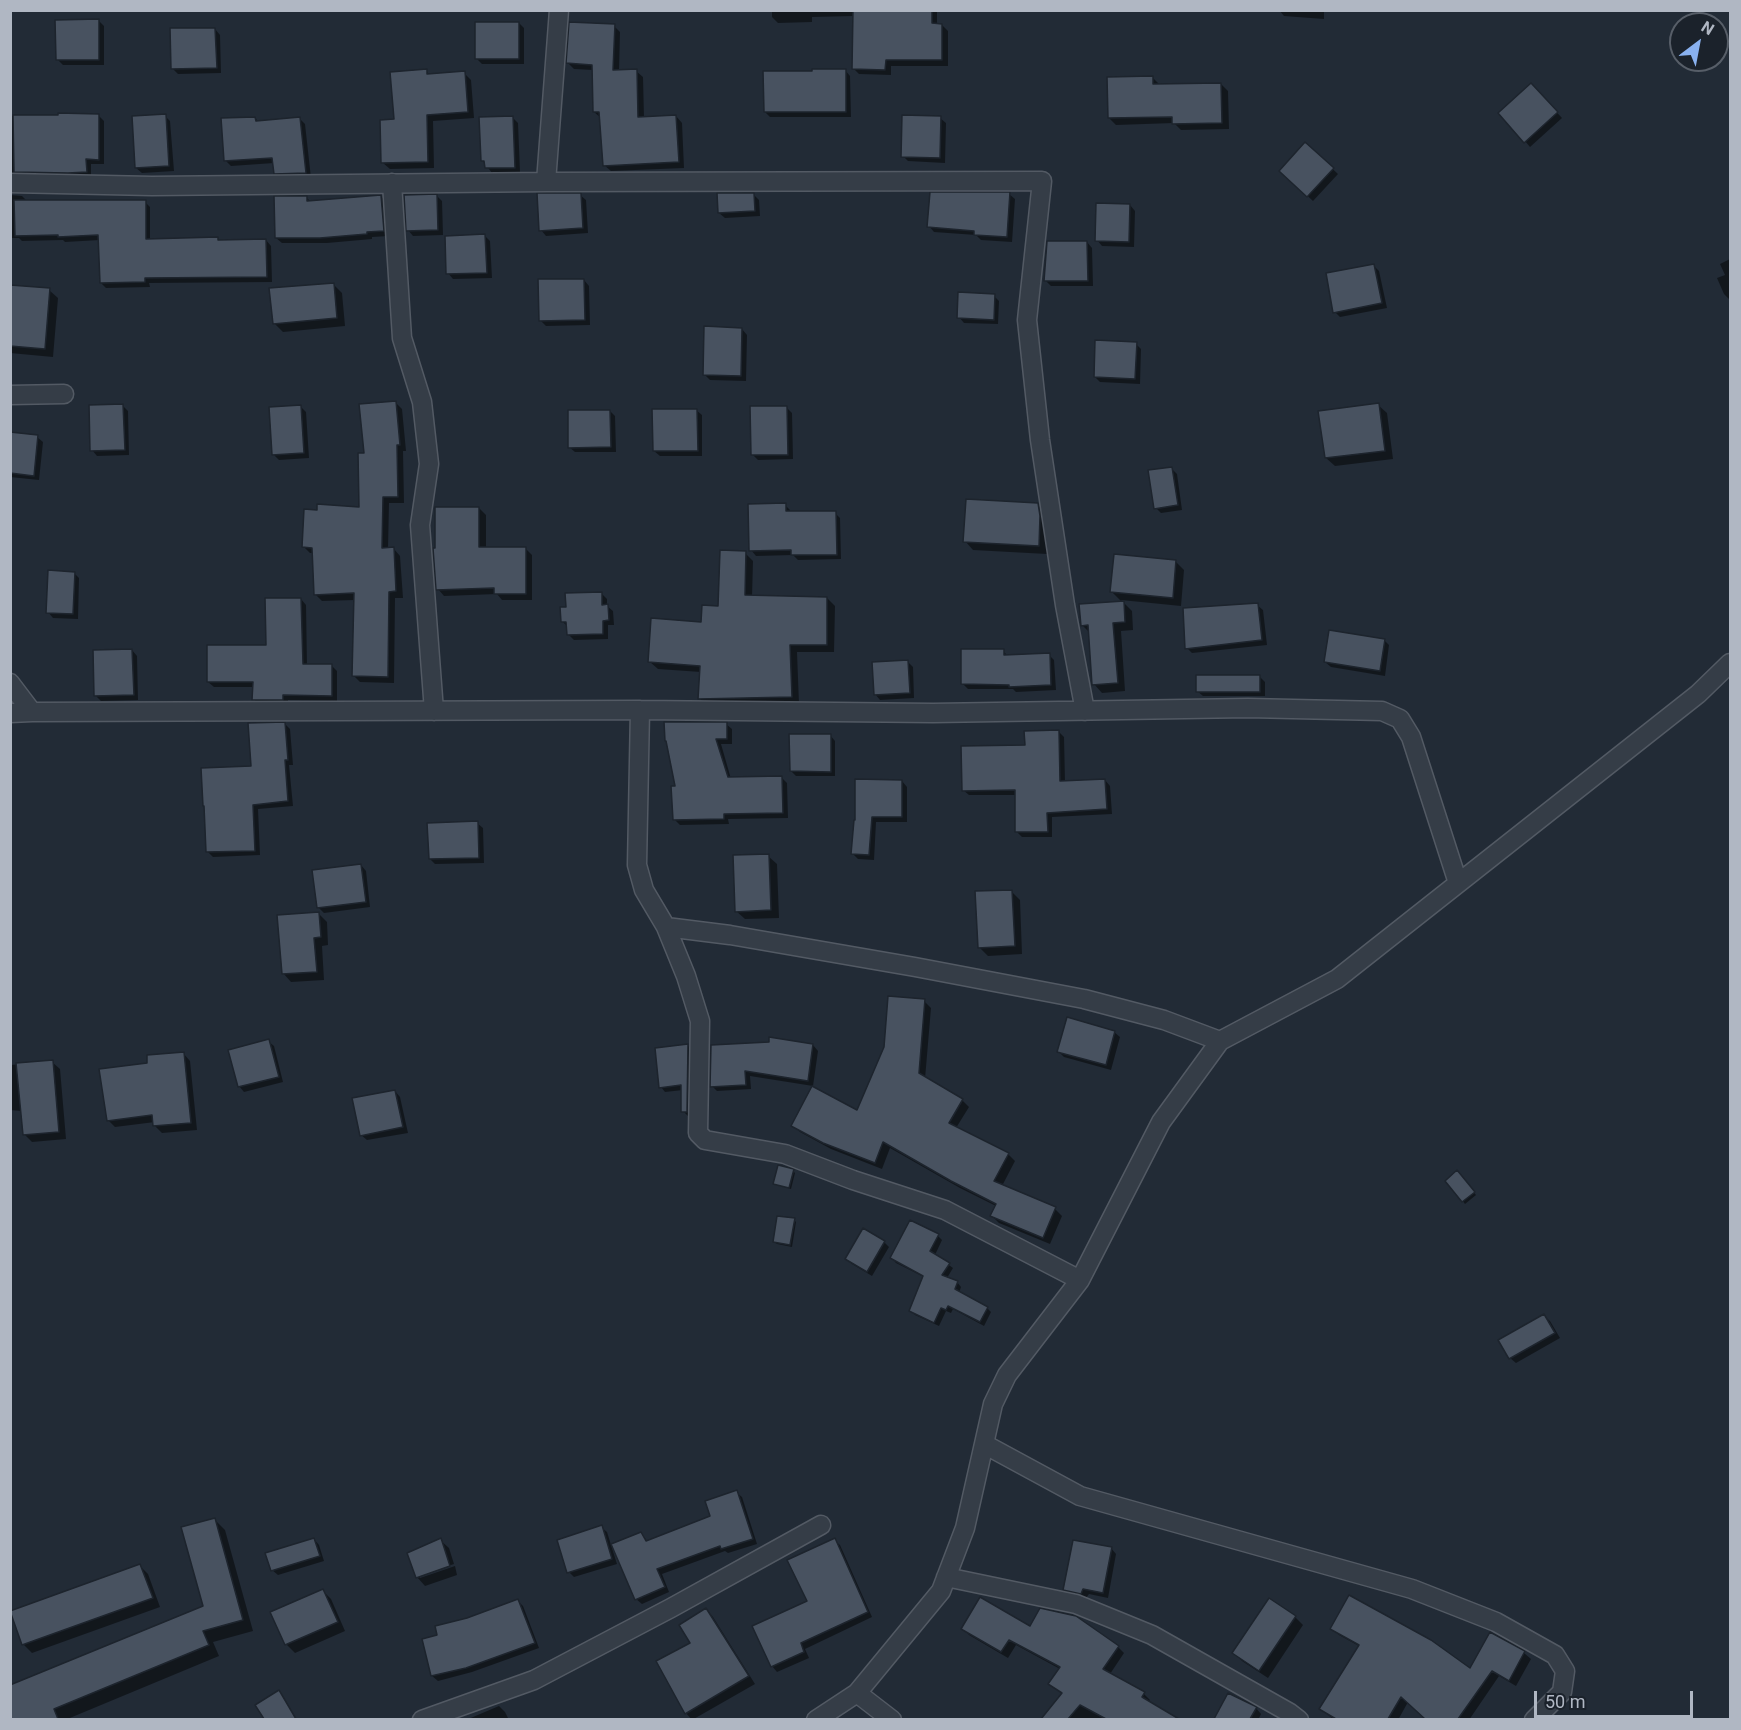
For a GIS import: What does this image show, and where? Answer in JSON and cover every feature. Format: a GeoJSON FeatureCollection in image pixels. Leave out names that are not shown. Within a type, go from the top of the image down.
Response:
{"type":"FeatureCollection","features":[{"type":"Feature","properties":{"kind":"street"},"geometry":{"type":"LineString","coordinates":[[546,182],[559,10]]}},
{"type":"Feature","properties":{"kind":"street"},"geometry":{"type":"LineString","coordinates":[[10,183],[152,186],[1042,181],[1027,320],[1040,440],[1065,605],[1085,711]]}},
{"type":"Feature","properties":{"kind":"street"},"geometry":{"type":"LineString","coordinates":[[392,183],[402,338],[422,402],[429,464],[420,525],[434,711]]}},
{"type":"Feature","properties":{"kind":"street"},"geometry":{"type":"LineString","coordinates":[[10,395],[63,394]]}},
{"type":"Feature","properties":{"kind":"street"},"geometry":{"type":"LineString","coordinates":[[816,1719],[857,1693],[941,1591],[965,1528],[993,1404],[1007,1375],[1080,1280],[1161,1122],[1220,1041],[1337,979],[1698,694],[1731,663]]}},
{"type":"Feature","properties":{"kind":"street"},"geometry":{"type":"LineString","coordinates":[[10,683],[32,712]]}},
{"type":"Feature","properties":{"kind":"street"},"geometry":{"type":"LineString","coordinates":[[10,713],[640,710],[933,713],[1248,708],[1382,711],[1400,719],[1411,737],[1458,883]]}},
{"type":"Feature","properties":{"kind":"street"},"geometry":{"type":"LineString","coordinates":[[640,710],[637,865],[644,890],[666,927],[686,976],[700,1021],[698,1133],[705,1140],[785,1154],[853,1180],[945,1210],[1080,1280]]}},
{"type":"Feature","properties":{"kind":"street"},"geometry":{"type":"LineString","coordinates":[[666,927],[730,935],[1084,999],[1164,1020],[1220,1041]]}},
{"type":"Feature","properties":{"kind":"street"},"geometry":{"type":"LineString","coordinates":[[984,1444],[1080,1496],[1412,1589],[1496,1622],[1555,1655],[1564,1671],[1562,1692],[1534,1719]]}},
{"type":"Feature","properties":{"kind":"street"},"geometry":{"type":"LineString","coordinates":[[422,1719],[534,1680],[821,1525]]}},
{"type":"Feature","properties":{"kind":"street"},"geometry":{"type":"LineString","coordinates":[[946,1577],[1076,1604],[1152,1635],[1299,1719]]}},
{"type":"Feature","properties":{"kind":"street"},"geometry":{"type":"LineString","coordinates":[[857,1693],[892,1719]]}},
{"type":"Feature","properties":{"kind":"building"},"geometry":{"type":"Polygon","coordinates":[[[853,10],[932,10],[932,23],[942,24],[942,60],[886,60],[885,70],[852,69],[853,10]]]}},
{"type":"Feature","properties":{"kind":"building"},"geometry":{"type":"Polygon","coordinates":[[[99,19],[99,60],[56,60],[55,20],[99,19]]]}},
{"type":"Feature","properties":{"kind":"building"},"geometry":{"type":"Polygon","coordinates":[[[475,22],[519,22],[519,59],[475,59],[475,22]]]}},
{"type":"Feature","properties":{"kind":"building"},"geometry":{"type":"Polygon","coordinates":[[[569,22],[615,24],[613,70],[637,69],[638,117],[676,115],[679,162],[603,166],[599,112],[593,112],[592,65],[566,63],[569,22]]]}},
{"type":"Feature","properties":{"kind":"building"},"geometry":{"type":"Polygon","coordinates":[[[170,28],[215,28],[217,68],[171,69],[170,28]]]}},
{"type":"Feature","properties":{"kind":"building"},"geometry":{"type":"Polygon","coordinates":[[[427,69],[427,74],[465,71],[468,112],[427,115],[428,162],[381,163],[380,120],[394,119],[390,72],[427,69]]]}},
{"type":"Feature","properties":{"kind":"building"},"geometry":{"type":"Polygon","coordinates":[[[812,69],[846,69],[846,112],[764,112],[763,71],[812,71],[812,69]]]}},
{"type":"Feature","properties":{"kind":"building"},"geometry":{"type":"Polygon","coordinates":[[[1153,76],[1153,84],[1221,83],[1222,123],[1172,124],[1172,117],[1108,118],[1107,77],[1153,76]]]}},
{"type":"Feature","properties":{"kind":"building"},"geometry":{"type":"Polygon","coordinates":[[[1531,83],[1558,112],[1524,143],[1498,113],[1531,83]]]}},
{"type":"Feature","properties":{"kind":"building"},"geometry":{"type":"Polygon","coordinates":[[[58,113],[99,114],[99,160],[86,159],[87,172],[14,172],[13,115],[58,115],[58,113]]]}},
{"type":"Feature","properties":{"kind":"building"},"geometry":{"type":"Polygon","coordinates":[[[166,114],[169,166],[135,168],[132,116],[166,114]]]}},
{"type":"Feature","properties":{"kind":"building"},"geometry":{"type":"Polygon","coordinates":[[[902,115],[941,116],[940,158],[901,157],[902,115]]]}},
{"type":"Feature","properties":{"kind":"building"},"geometry":{"type":"Polygon","coordinates":[[[513,116],[515,168],[485,168],[484,161],[481,161],[479,117],[513,116]]]}},
{"type":"Feature","properties":{"kind":"building"},"geometry":{"type":"Polygon","coordinates":[[[255,117],[256,121],[300,117],[306,173],[274,174],[272,158],[224,161],[221,118],[255,117]]]}},
{"type":"Feature","properties":{"kind":"building"},"geometry":{"type":"Polygon","coordinates":[[[1305,142],[1334,168],[1307,197],[1279,171],[1305,142]]]}},
{"type":"Feature","properties":{"kind":"building"},"geometry":{"type":"Polygon","coordinates":[[[930,192],[1010,192],[1007,237],[974,235],[974,231],[927,227],[930,192]]]}},
{"type":"Feature","properties":{"kind":"building"},"geometry":{"type":"Polygon","coordinates":[[[537,193],[581,193],[583,228],[539,231],[537,193]]]}},
{"type":"Feature","properties":{"kind":"building"},"geometry":{"type":"Polygon","coordinates":[[[717,193],[754,193],[755,211],[718,213],[717,193]]]}},
{"type":"Feature","properties":{"kind":"building"},"geometry":{"type":"Polygon","coordinates":[[[437,194],[438,230],[406,231],[404,195],[437,194]]]}},
{"type":"Feature","properties":{"kind":"building"},"geometry":{"type":"Polygon","coordinates":[[[381,195],[384,231],[320,238],[275,238],[274,196],[307,196],[307,201],[381,195]]]}},
{"type":"Feature","properties":{"kind":"building"},"geometry":{"type":"Polygon","coordinates":[[[14,200],[146,200],[146,239],[218,237],[218,240],[266,239],[267,277],[145,278],[145,282],[100,283],[98,235],[15,236],[14,200]]]}},
{"type":"Feature","properties":{"kind":"building"},"geometry":{"type":"Polygon","coordinates":[[[1096,203],[1130,204],[1129,242],[1095,241],[1096,203]]]}},
{"type":"Feature","properties":{"kind":"building"},"geometry":{"type":"Polygon","coordinates":[[[485,234],[487,273],[446,274],[445,236],[485,234]]]}},
{"type":"Feature","properties":{"kind":"building"},"geometry":{"type":"Polygon","coordinates":[[[1047,241],[1087,241],[1088,281],[1044,281],[1047,241]]]}},
{"type":"Feature","properties":{"kind":"building"},"geometry":{"type":"Polygon","coordinates":[[[1374,264],[1382,303],[1333,313],[1326,273],[1374,264]]]}},
{"type":"Feature","properties":{"kind":"building"},"geometry":{"type":"Polygon","coordinates":[[[538,279],[584,279],[585,320],[539,321],[538,279]]]}},
{"type":"Feature","properties":{"kind":"building"},"geometry":{"type":"Polygon","coordinates":[[[334,283],[337,318],[273,324],[269,288],[334,283]]]}},
{"type":"Feature","properties":{"kind":"building"},"geometry":{"type":"Polygon","coordinates":[[[10,285],[50,288],[45,349],[10,346],[10,285]]]}},
{"type":"Feature","properties":{"kind":"building"},"geometry":{"type":"Polygon","coordinates":[[[958,292],[995,294],[994,320],[957,318],[958,292]]]}},
{"type":"Feature","properties":{"kind":"building"},"geometry":{"type":"Polygon","coordinates":[[[704,326],[742,328],[741,376],[703,375],[704,326]]]}},
{"type":"Feature","properties":{"kind":"building"},"geometry":{"type":"Polygon","coordinates":[[[1095,340],[1137,342],[1135,379],[1094,377],[1095,340]]]}},
{"type":"Feature","properties":{"kind":"building"},"geometry":{"type":"Polygon","coordinates":[[[396,401],[400,445],[397,445],[398,497],[383,497],[382,548],[394,547],[396,591],[389,592],[388,677],[352,676],[354,593],[314,595],[312,548],[302,547],[304,509],[317,510],[317,504],[359,507],[358,453],[364,453],[359,404],[396,401]]]}},
{"type":"Feature","properties":{"kind":"building"},"geometry":{"type":"Polygon","coordinates":[[[1379,403],[1385,451],[1325,458],[1318,411],[1379,403]]]}},
{"type":"Feature","properties":{"kind":"building"},"geometry":{"type":"Polygon","coordinates":[[[123,404],[125,450],[90,451],[89,405],[123,404]]]}},
{"type":"Feature","properties":{"kind":"building"},"geometry":{"type":"Polygon","coordinates":[[[301,405],[304,453],[272,455],[269,407],[301,405]]]}},
{"type":"Feature","properties":{"kind":"building"},"geometry":{"type":"Polygon","coordinates":[[[750,406],[787,406],[788,455],[751,455],[750,406]]]}},
{"type":"Feature","properties":{"kind":"building"},"geometry":{"type":"Polygon","coordinates":[[[652,409],[697,409],[698,451],[653,451],[652,409]]]}},
{"type":"Feature","properties":{"kind":"building"},"geometry":{"type":"Polygon","coordinates":[[[568,410],[610,410],[611,447],[568,448],[568,410]]]}},
{"type":"Feature","properties":{"kind":"building"},"geometry":{"type":"Polygon","coordinates":[[[10,432],[38,435],[34,476],[10,473],[10,432]]]}},
{"type":"Feature","properties":{"kind":"building"},"geometry":{"type":"Polygon","coordinates":[[[1172,467],[1178,505],[1154,509],[1148,470],[1172,467]]]}},
{"type":"Feature","properties":{"kind":"building"},"geometry":{"type":"Polygon","coordinates":[[[966,499],[1038,503],[1039,546],[963,542],[966,499]]]}},
{"type":"Feature","properties":{"kind":"building"},"geometry":{"type":"Polygon","coordinates":[[[786,503],[786,511],[836,511],[837,555],[791,555],[791,550],[749,551],[748,504],[786,503]]]}},
{"type":"Feature","properties":{"kind":"building"},"geometry":{"type":"Polygon","coordinates":[[[435,507],[479,507],[479,547],[526,547],[526,594],[494,594],[494,588],[436,590],[433,548],[435,548],[435,507]]]}},
{"type":"Feature","properties":{"kind":"building"},"geometry":{"type":"Polygon","coordinates":[[[720,550],[746,551],[745,595],[827,597],[827,645],[790,645],[792,697],[698,699],[700,666],[648,662],[651,618],[701,622],[702,605],[718,606],[720,550]]]}},
{"type":"Feature","properties":{"kind":"building"},"geometry":{"type":"Polygon","coordinates":[[[1114,554],[1176,560],[1173,598],[1110,592],[1114,554]]]}},
{"type":"Feature","properties":{"kind":"building"},"geometry":{"type":"Polygon","coordinates":[[[48,570],[75,572],[73,614],[46,613],[48,570]]]}},
{"type":"Feature","properties":{"kind":"building"},"geometry":{"type":"Polygon","coordinates":[[[602,592],[602,605],[608,604],[609,620],[603,621],[603,634],[567,635],[566,622],[561,622],[560,607],[566,607],[565,593],[602,592]]]}},
{"type":"Feature","properties":{"kind":"building"},"geometry":{"type":"Polygon","coordinates":[[[265,598],[301,598],[303,664],[332,664],[332,696],[283,695],[283,700],[252,700],[253,682],[207,682],[207,645],[266,645],[265,598]]]}},
{"type":"Feature","properties":{"kind":"building"},"geometry":{"type":"Polygon","coordinates":[[[1124,601],[1125,622],[1113,623],[1118,683],[1092,685],[1088,625],[1081,626],[1079,604],[1124,601]]]}},
{"type":"Feature","properties":{"kind":"building"},"geometry":{"type":"Polygon","coordinates":[[[1258,603],[1262,640],[1185,649],[1183,608],[1258,603]]]}},
{"type":"Feature","properties":{"kind":"building"},"geometry":{"type":"Polygon","coordinates":[[[1329,630],[1385,639],[1380,671],[1324,662],[1329,630]]]}},
{"type":"Feature","properties":{"kind":"building"},"geometry":{"type":"Polygon","coordinates":[[[132,649],[134,695],[94,696],[93,650],[132,649]]]}},
{"type":"Feature","properties":{"kind":"building"},"geometry":{"type":"Polygon","coordinates":[[[961,649],[1004,649],[1004,655],[1050,653],[1051,685],[1009,687],[1009,685],[961,684],[961,649]]]}},
{"type":"Feature","properties":{"kind":"building"},"geometry":{"type":"Polygon","coordinates":[[[908,660],[910,693],[874,695],[872,662],[908,660]]]}},
{"type":"Feature","properties":{"kind":"building"},"geometry":{"type":"Polygon","coordinates":[[[1196,675],[1260,675],[1260,692],[1196,692],[1196,675]]]}},
{"type":"Feature","properties":{"kind":"building"},"geometry":{"type":"Polygon","coordinates":[[[285,722],[288,801],[253,805],[255,851],[206,852],[201,768],[251,766],[248,723],[285,722]]]}},
{"type":"Feature","properties":{"kind":"building"},"geometry":{"type":"Polygon","coordinates":[[[664,722],[727,722],[727,739],[716,739],[728,777],[782,776],[783,813],[724,814],[724,819],[673,820],[671,786],[675,786],[665,741],[664,722]]]}},
{"type":"Feature","properties":{"kind":"building"},"geometry":{"type":"Polygon","coordinates":[[[1059,730],[1060,781],[1105,779],[1107,809],[1047,813],[1048,832],[1015,832],[1015,790],[962,791],[961,746],[1025,745],[1024,731],[1059,730]]]}},
{"type":"Feature","properties":{"kind":"building"},"geometry":{"type":"Polygon","coordinates":[[[789,734],[831,734],[831,772],[790,771],[789,734]]]}},
{"type":"Feature","properties":{"kind":"building"},"geometry":{"type":"Polygon","coordinates":[[[855,779],[902,780],[902,817],[872,817],[869,855],[851,854],[855,820],[855,779]]]}},
{"type":"Feature","properties":{"kind":"building"},"geometry":{"type":"Polygon","coordinates":[[[478,821],[479,858],[429,859],[427,823],[478,821]]]}},
{"type":"Feature","properties":{"kind":"building"},"geometry":{"type":"Polygon","coordinates":[[[769,854],[771,910],[735,912],[733,855],[769,854]]]}},
{"type":"Feature","properties":{"kind":"building"},"geometry":{"type":"Polygon","coordinates":[[[361,864],[366,902],[317,908],[312,870],[361,864]]]}},
{"type":"Feature","properties":{"kind":"building"},"geometry":{"type":"Polygon","coordinates":[[[1012,890],[1015,946],[978,948],[975,891],[1012,890]]]}},
{"type":"Feature","properties":{"kind":"building"},"geometry":{"type":"Polygon","coordinates":[[[319,912],[321,937],[314,938],[317,972],[282,974],[277,915],[319,912]]]}},
{"type":"Feature","properties":{"kind":"building"},"geometry":{"type":"Polygon","coordinates":[[[888,996],[925,999],[919,1073],[963,1099],[949,1123],[1009,1153],[994,1181],[1056,1207],[1043,1238],[990,1216],[996,1204],[883,1142],[875,1163],[823,1143],[791,1126],[812,1086],[857,1110],[884,1047],[888,996]]]}},
{"type":"Feature","properties":{"kind":"building"},"geometry":{"type":"Polygon","coordinates":[[[1067,1017],[1115,1031],[1106,1065],[1057,1052],[1067,1017]]]}},
{"type":"Feature","properties":{"kind":"building"},"geometry":{"type":"Polygon","coordinates":[[[769,1037],[813,1044],[808,1081],[745,1071],[746,1085],[710,1087],[711,1045],[769,1042],[769,1037]]]}},
{"type":"Feature","properties":{"kind":"building"},"geometry":{"type":"Polygon","coordinates":[[[269,1039],[279,1077],[238,1087],[228,1050],[269,1039]]]}},
{"type":"Feature","properties":{"kind":"building"},"geometry":{"type":"Polygon","coordinates":[[[688,1044],[687,1112],[681,1112],[681,1085],[659,1088],[655,1048],[688,1044]]]}},
{"type":"Feature","properties":{"kind":"building"},"geometry":{"type":"Polygon","coordinates":[[[184,1052],[191,1123],[153,1126],[152,1115],[107,1121],[99,1069],[147,1063],[147,1055],[184,1052]]]}},
{"type":"Feature","properties":{"kind":"building"},"geometry":{"type":"Polygon","coordinates":[[[53,1060],[59,1132],[23,1135],[16,1063],[53,1060]]]}},
{"type":"Feature","properties":{"kind":"building"},"geometry":{"type":"Polygon","coordinates":[[[395,1090],[403,1127],[360,1136],[352,1098],[395,1090]]]}},
{"type":"Feature","properties":{"kind":"building"},"geometry":{"type":"Polygon","coordinates":[[[778,1165],[794,1169],[789,1188],[773,1184],[778,1165]]]}},
{"type":"Feature","properties":{"kind":"building"},"geometry":{"type":"Polygon","coordinates":[[[1457,1170],[1475,1192],[1462,1202],[1445,1181],[1457,1170]]]}},
{"type":"Feature","properties":{"kind":"building"},"geometry":{"type":"Polygon","coordinates":[[[777,1216],[795,1218],[790,1245],[773,1242],[777,1216]]]}},
{"type":"Feature","properties":{"kind":"building"},"geometry":{"type":"Polygon","coordinates":[[[910,1220],[939,1234],[930,1251],[950,1263],[942,1275],[958,1281],[955,1289],[988,1307],[980,1322],[948,1306],[946,1310],[941,1308],[934,1323],[909,1311],[923,1276],[890,1258],[910,1220]]]}},
{"type":"Feature","properties":{"kind":"building"},"geometry":{"type":"Polygon","coordinates":[[[863,1228],[885,1241],[867,1272],[845,1259],[863,1228]]]}},
{"type":"Feature","properties":{"kind":"building"},"geometry":{"type":"Polygon","coordinates":[[[1544,1314],[1555,1333],[1509,1359],[1498,1340],[1544,1314]]]}},
{"type":"Feature","properties":{"kind":"building"},"geometry":{"type":"Polygon","coordinates":[[[737,1490],[753,1539],[721,1549],[720,1546],[657,1569],[665,1587],[635,1600],[611,1544],[641,1532],[646,1541],[710,1516],[705,1501],[737,1490]]]}},
{"type":"Feature","properties":{"kind":"building"},"geometry":{"type":"Polygon","coordinates":[[[215,1518],[243,1620],[203,1631],[209,1645],[54,1709],[58,1719],[10,1719],[10,1685],[203,1606],[181,1527],[215,1518]]]}},
{"type":"Feature","properties":{"kind":"building"},"geometry":{"type":"Polygon","coordinates":[[[602,1525],[612,1559],[567,1573],[557,1540],[602,1525]]]}},
{"type":"Feature","properties":{"kind":"building"},"geometry":{"type":"Polygon","coordinates":[[[314,1538],[320,1556],[271,1571],[265,1553],[314,1538]]]}},
{"type":"Feature","properties":{"kind":"building"},"geometry":{"type":"Polygon","coordinates":[[[441,1538],[450,1566],[416,1578],[407,1553],[441,1538]]]}},
{"type":"Feature","properties":{"kind":"building"},"geometry":{"type":"Polygon","coordinates":[[[835,1538],[868,1612],[801,1643],[804,1652],[771,1667],[752,1626],[807,1601],[787,1560],[835,1538]]]}},
{"type":"Feature","properties":{"kind":"building"},"geometry":{"type":"Polygon","coordinates":[[[1073,1540],[1112,1547],[1103,1593],[1083,1589],[1081,1594],[1063,1590],[1073,1540]]]}},
{"type":"Feature","properties":{"kind":"building"},"geometry":{"type":"Polygon","coordinates":[[[140,1564],[153,1598],[22,1645],[10,1611],[140,1564]]]}},
{"type":"Feature","properties":{"kind":"building"},"geometry":{"type":"Polygon","coordinates":[[[323,1589],[338,1622],[285,1645],[270,1612],[323,1589]]]}},
{"type":"Feature","properties":{"kind":"building"},"geometry":{"type":"Polygon","coordinates":[[[1349,1595],[1431,1640],[1470,1668],[1490,1632],[1525,1651],[1509,1681],[1492,1671],[1458,1719],[1425,1719],[1401,1697],[1388,1719],[1336,1719],[1319,1709],[1359,1645],[1330,1629],[1349,1595]]]}},
{"type":"Feature","properties":{"kind":"building"},"geometry":{"type":"Polygon","coordinates":[[[980,1597],[1030,1626],[1040,1608],[1076,1616],[1119,1646],[1103,1669],[1145,1692],[1142,1697],[1179,1719],[1106,1719],[1080,1705],[1068,1719],[1041,1719],[1062,1693],[1048,1684],[1060,1667],[1009,1640],[1001,1652],[961,1629],[980,1597]]]}},
{"type":"Feature","properties":{"kind":"building"},"geometry":{"type":"Polygon","coordinates":[[[1269,1598],[1296,1616],[1259,1671],[1232,1653],[1269,1598]]]}},
{"type":"Feature","properties":{"kind":"building"},"geometry":{"type":"Polygon","coordinates":[[[518,1599],[535,1643],[466,1668],[431,1676],[422,1639],[437,1635],[435,1626],[467,1618],[518,1599]]]}},
{"type":"Feature","properties":{"kind":"building"},"geometry":{"type":"Polygon","coordinates":[[[706,1608],[749,1676],[685,1714],[656,1661],[690,1643],[679,1625],[706,1608]]]}},
{"type":"Feature","properties":{"kind":"building"},"geometry":{"type":"Polygon","coordinates":[[[279,1690],[296,1719],[264,1719],[255,1705],[279,1690]]]}},
{"type":"Feature","properties":{"kind":"building"},"geometry":{"type":"Polygon","coordinates":[[[1228,1693],[1257,1707],[1250,1719],[1214,1719],[1228,1693]]]}}]}
